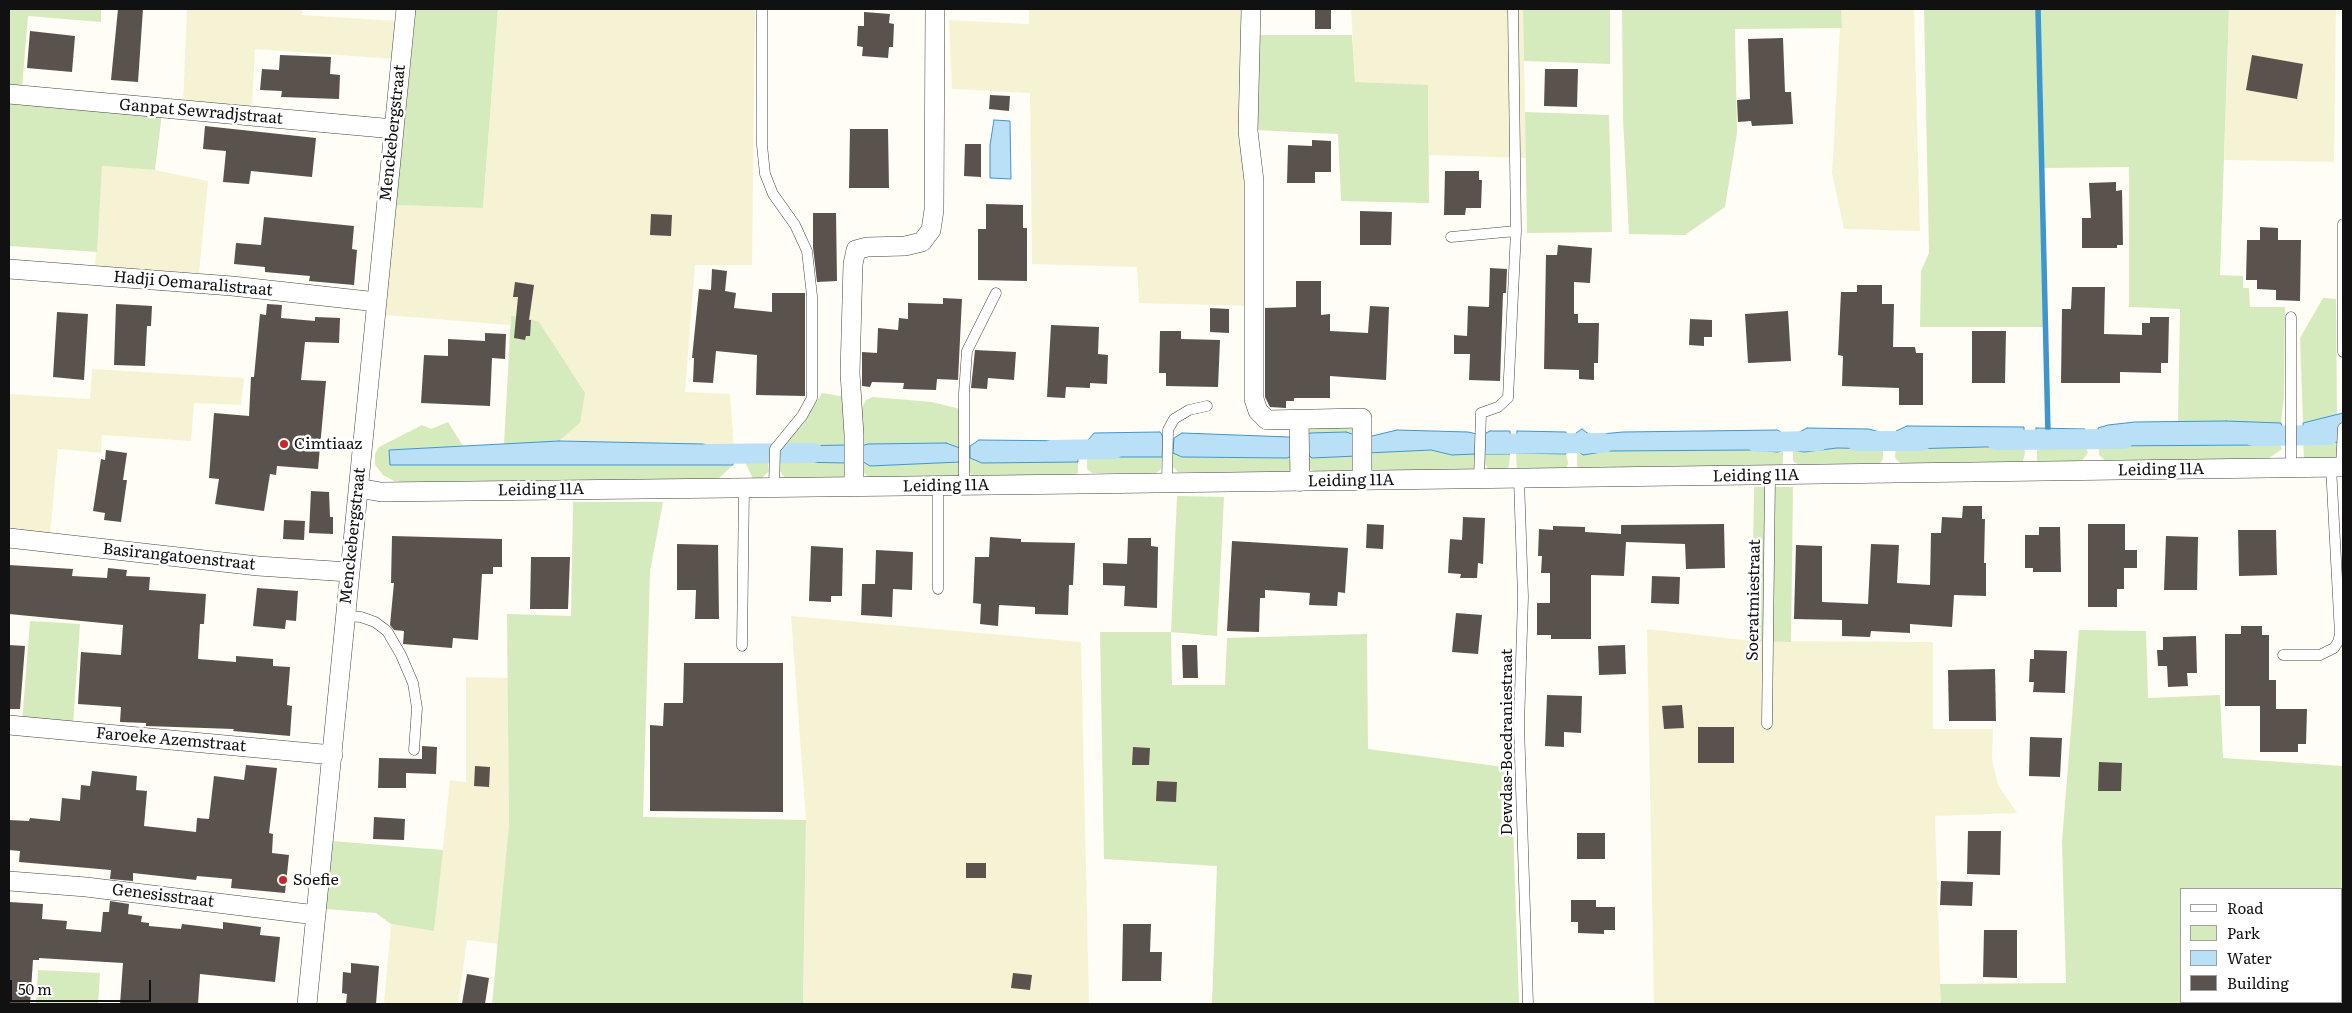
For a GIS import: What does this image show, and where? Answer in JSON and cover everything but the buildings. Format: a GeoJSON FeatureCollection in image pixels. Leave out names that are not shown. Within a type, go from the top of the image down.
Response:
{"type":"FeatureCollection","features":[{"type":"Feature","properties":{"kind":"street","name":"Menckebergstraat"},"geometry":{"type":"LineString","coordinates":[[307,1004],[406,9]]}},
{"type":"Feature","properties":{"kind":"street"},"geometry":{"type":"LineString","coordinates":[[854,483],[850,373],[853,264],[856,250],[867,247],[905,246],[922,242],[931,230],[934,210],[936,9]]}},
{"type":"Feature","properties":{"kind":"street"},"geometry":{"type":"LineString","coordinates":[[1250,9],[1248,131],[1254,181],[1254,399],[1258,411],[1267,420],[1299,429],[1362,418],[1362,474]]}},
{"type":"Feature","properties":{"kind":"street","name":"Ganpat Sewradjstraat"},"geometry":{"type":"LineString","coordinates":[[9,94],[394,128]]}},
{"type":"Feature","properties":{"kind":"street","name":"Hadji Oemaralistraat"},"geometry":{"type":"LineString","coordinates":[[9,269],[232,286],[377,302]]}},
{"type":"Feature","properties":{"kind":"street"},"geometry":{"type":"LineString","coordinates":[[1299,429],[1300,477]]}},
{"type":"Feature","properties":{"kind":"street","name":"Leiding 11A"},"geometry":{"type":"LineString","coordinates":[[358,488],[381,492],[774,488],[854,483],[964,486],[1167,483],[1362,474],[1480,473],[1519,479],[2339,467]]}},
{"type":"Feature","properties":{"kind":"street","name":"Basirangatoenstraat"},"geometry":{"type":"LineString","coordinates":[[9,538],[258,566],[349,572]]}},
{"type":"Feature","properties":{"kind":"street","name":"Faroeke Azemstraat"},"geometry":{"type":"LineString","coordinates":[[9,725],[333,755]]}},
{"type":"Feature","properties":{"kind":"street","name":"Genesisstraat"},"geometry":{"type":"LineString","coordinates":[[9,881],[86,887],[316,915]]}},
{"type":"Feature","properties":{"kind":"lane"},"geometry":{"type":"LineString","coordinates":[[762,9],[762,146],[765,174],[773,194],[795,225],[807,251],[812,296],[812,398],[802,416],[775,449],[774,488]]}},
{"type":"Feature","properties":{"kind":"lane"},"geometry":{"type":"LineString","coordinates":[[1480,473],[1481,414],[1498,407],[1508,398],[1516,232],[1512,9]]}},
{"type":"Feature","properties":{"kind":"lane"},"geometry":{"type":"LineString","coordinates":[[2343,224],[2343,352]]}},
{"type":"Feature","properties":{"kind":"lane"},"geometry":{"type":"LineString","coordinates":[[1451,237],[1516,232]]}},
{"type":"Feature","properties":{"kind":"lane"},"geometry":{"type":"LineString","coordinates":[[964,486],[967,351],[996,293]]}},
{"type":"Feature","properties":{"kind":"lane"},"geometry":{"type":"LineString","coordinates":[[2291,467],[2292,317]]}},
{"type":"Feature","properties":{"kind":"lane"},"geometry":{"type":"LineString","coordinates":[[1167,483],[1168,430],[1174,419],[1189,410],[1207,406]]}},
{"type":"Feature","properties":{"kind":"lane"},"geometry":{"type":"LineString","coordinates":[[2283,655],[2320,655],[2334,648],[2338,642],[2340,634],[2339,467],[2343,428]]}},
{"type":"Feature","properties":{"kind":"lane","name":"Soeratmiestraat"},"geometry":{"type":"LineString","coordinates":[[1767,724],[1770,476]]}},
{"type":"Feature","properties":{"kind":"lane","name":"Dewdas-Boedraniestraat"},"geometry":{"type":"LineString","coordinates":[[1519,479],[1523,597],[1518,725],[1528,1004]]}},
{"type":"Feature","properties":{"kind":"lane"},"geometry":{"type":"LineString","coordinates":[[938,486],[938,589]]}},
{"type":"Feature","properties":{"kind":"lane"},"geometry":{"type":"LineString","coordinates":[[742,646],[744,488]]}},
{"type":"Feature","properties":{"kind":"lane"},"geometry":{"type":"LineString","coordinates":[[345,616],[361,617],[375,622],[387,631],[401,655],[413,683],[417,708],[414,750]]}},
{"type":"Feature","properties":{"kind":"shaded area"},"geometry":{"type":"Polygon","coordinates":[[[187,9],[302,9],[302,15],[397,21],[393,59],[255,49],[252,108],[183,103],[187,9]]]}},
{"type":"Feature","properties":{"kind":"shaded area"},"geometry":{"type":"Polygon","coordinates":[[[498,9],[755,9],[752,265],[695,265],[685,392],[730,394],[734,448],[702,444],[559,441],[580,423],[511,316],[510,325],[385,315],[396,205],[483,208],[498,9]]]}},
{"type":"Feature","properties":{"kind":"shaded area"},"geometry":{"type":"Polygon","coordinates":[[[1029,9],[1246,9],[1250,306],[1139,303],[1137,267],[1032,264],[1030,93],[952,89],[949,20],[1029,24],[1029,9]]]}},
{"type":"Feature","properties":{"kind":"shaded area"},"geometry":{"type":"Polygon","coordinates":[[[1351,9],[1523,9],[1526,158],[1429,155],[1428,86],[1355,82],[1351,9]]]}},
{"type":"Feature","properties":{"kind":"shaded area"},"geometry":{"type":"Polygon","coordinates":[[[1841,9],[1914,9],[1920,231],[1844,229],[1832,173],[1841,9]]]}},
{"type":"Feature","properties":{"kind":"shaded area"},"geometry":{"type":"Polygon","coordinates":[[[2229,9],[2336,9],[2334,162],[2224,160],[2229,9]]]}},
{"type":"Feature","properties":{"kind":"shaded area"},"geometry":{"type":"Polygon","coordinates":[[[102,166],[155,170],[208,181],[199,273],[95,267],[102,166]]]}},
{"type":"Feature","properties":{"kind":"shaded area"},"geometry":{"type":"Polygon","coordinates":[[[92,369],[244,378],[241,405],[194,403],[191,441],[102,435],[101,453],[58,449],[50,534],[9,530],[9,394],[90,399],[92,369]]]}},
{"type":"Feature","properties":{"kind":"shaded area"},"geometry":{"type":"Polygon","coordinates":[[[791,616],[1081,642],[1089,1004],[803,1004],[806,820],[791,616]]]}},
{"type":"Feature","properties":{"kind":"shaded area"},"geometry":{"type":"Polygon","coordinates":[[[1647,629],[1752,641],[1933,642],[1933,729],[1993,729],[1992,759],[1998,785],[2017,813],[1935,816],[1941,1004],[1654,1004],[1647,629]]]}},
{"type":"Feature","properties":{"kind":"shaded area"},"geometry":{"type":"Polygon","coordinates":[[[466,677],[508,678],[509,824],[498,944],[467,940],[458,1004],[384,1004],[391,924],[434,931],[450,780],[466,782],[466,677]]]}},
{"type":"Feature","properties":{"kind":"green space"},"geometry":{"type":"Polygon","coordinates":[[[9,9],[101,9],[101,22],[28,16],[22,88],[9,87],[9,9]]]}},
{"type":"Feature","properties":{"kind":"green space"},"geometry":{"type":"Polygon","coordinates":[[[416,9],[498,9],[483,208],[396,205],[416,9]]]}},
{"type":"Feature","properties":{"kind":"green space"},"geometry":{"type":"Polygon","coordinates":[[[1523,9],[1610,9],[1610,64],[1524,61],[1523,9]]]}},
{"type":"Feature","properties":{"kind":"green space"},"geometry":{"type":"Polygon","coordinates":[[[1622,9],[1841,9],[1842,28],[1735,29],[1737,133],[1725,207],[1685,235],[1629,234],[1623,118],[1622,9]]]}},
{"type":"Feature","properties":{"kind":"green space"},"geometry":{"type":"Polygon","coordinates":[[[1924,9],[2229,9],[2220,275],[2243,276],[2243,288],[2249,288],[2250,307],[2285,307],[2284,397],[2281,423],[2178,421],[2180,309],[2129,307],[2129,167],[2041,168],[2046,327],[1920,327],[1921,271],[1929,253],[1924,9]]]}},
{"type":"Feature","properties":{"kind":"green space"},"geometry":{"type":"Polygon","coordinates":[[[1255,35],[1352,35],[1355,82],[1428,85],[1429,203],[1341,201],[1338,134],[1255,130],[1255,35]]]}},
{"type":"Feature","properties":{"kind":"green space"},"geometry":{"type":"Polygon","coordinates":[[[9,100],[162,113],[155,170],[102,166],[97,252],[9,246],[9,100]]]}},
{"type":"Feature","properties":{"kind":"green space"},"geometry":{"type":"Polygon","coordinates":[[[1525,112],[1609,115],[1612,232],[1527,233],[1525,112]]]}},
{"type":"Feature","properties":{"kind":"green space"},"geometry":{"type":"Polygon","coordinates":[[[2323,298],[2336,299],[2337,415],[2303,423],[2300,338],[2323,298]]]}},
{"type":"Feature","properties":{"kind":"green space"},"geometry":{"type":"Polygon","coordinates":[[[511,316],[525,317],[539,322],[585,393],[580,423],[559,441],[504,444],[511,316]]]}},
{"type":"Feature","properties":{"kind":"green space"},"geometry":{"type":"Polygon","coordinates":[[[822,393],[845,397],[850,445],[788,446],[787,462],[850,463],[849,477],[785,478],[779,470],[779,461],[787,439],[803,424],[822,393]]]}},
{"type":"Feature","properties":{"kind":"green space"},"geometry":{"type":"Polygon","coordinates":[[[873,397],[932,402],[960,409],[960,448],[946,443],[868,444],[861,446],[861,410],[866,400],[873,397]]]}},
{"type":"Feature","properties":{"kind":"green space"},"geometry":{"type":"Polygon","coordinates":[[[448,422],[463,446],[390,450],[390,465],[733,465],[716,481],[408,483],[394,481],[383,475],[375,465],[375,454],[379,447],[422,425],[431,429],[448,422]]]}},
{"type":"Feature","properties":{"kind":"green space"},"geometry":{"type":"Polygon","coordinates":[[[1354,425],[1358,436],[1304,439],[1304,428],[1354,425]]]}},
{"type":"Feature","properties":{"kind":"green space"},"geometry":{"type":"Polygon","coordinates":[[[2303,439],[2343,443],[2343,458],[2304,458],[2303,439]]]}},
{"type":"Feature","properties":{"kind":"green space"},"geometry":{"type":"Polygon","coordinates":[[[2268,440],[2279,440],[2282,449],[2265,461],[2108,463],[2099,455],[2099,446],[2259,445],[2268,440]]]}},
{"type":"Feature","properties":{"kind":"green space"},"geometry":{"type":"Polygon","coordinates":[[[1896,445],[1906,449],[2024,446],[2025,454],[2022,464],[1902,465],[1895,458],[1896,445]]]}},
{"type":"Feature","properties":{"kind":"green space"},"geometry":{"type":"Polygon","coordinates":[[[2037,446],[2085,446],[2088,453],[2079,464],[2037,464],[2037,446]]]}},
{"type":"Feature","properties":{"kind":"green space"},"geometry":{"type":"Polygon","coordinates":[[[1837,448],[1883,449],[1883,459],[1878,466],[1800,466],[1793,461],[1793,450],[1804,452],[1837,448]]]}},
{"type":"Feature","properties":{"kind":"green space"},"geometry":{"type":"Polygon","coordinates":[[[1431,450],[1452,455],[1476,454],[1474,468],[1469,472],[1374,471],[1368,468],[1367,453],[1431,450]]]}},
{"type":"Feature","properties":{"kind":"green space"},"geometry":{"type":"Polygon","coordinates":[[[1577,450],[1583,455],[1608,451],[1753,450],[1778,452],[1783,450],[1783,463],[1780,467],[1582,469],[1577,466],[1577,450]]]}},
{"type":"Feature","properties":{"kind":"green space"},"geometry":{"type":"Polygon","coordinates":[[[1305,452],[1313,458],[1357,456],[1355,471],[1349,473],[1317,472],[1309,469],[1305,452]]]}},
{"type":"Feature","properties":{"kind":"green space"},"geometry":{"type":"Polygon","coordinates":[[[1173,453],[1182,457],[1287,458],[1294,455],[1293,470],[1285,473],[1178,472],[1173,467],[1173,453]]]}},
{"type":"Feature","properties":{"kind":"green space"},"geometry":{"type":"Polygon","coordinates":[[[1516,453],[1566,454],[1568,463],[1566,469],[1517,472],[1516,453]]]}},
{"type":"Feature","properties":{"kind":"green space"},"geometry":{"type":"Polygon","coordinates":[[[1485,454],[1510,454],[1509,467],[1502,470],[1488,469],[1485,464],[1485,454]]]}},
{"type":"Feature","properties":{"kind":"green space"},"geometry":{"type":"Polygon","coordinates":[[[1087,457],[1162,457],[1161,469],[1155,474],[1092,473],[1087,469],[1087,457]]]}},
{"type":"Feature","properties":{"kind":"green space"},"geometry":{"type":"Polygon","coordinates":[[[970,458],[983,463],[1078,462],[1078,473],[1074,475],[972,475],[968,471],[970,458]]]}},
{"type":"Feature","properties":{"kind":"green space"},"geometry":{"type":"Polygon","coordinates":[[[860,460],[870,466],[960,462],[961,474],[955,476],[868,477],[860,469],[860,460]]]}},
{"type":"Feature","properties":{"kind":"green space"},"geometry":{"type":"Polygon","coordinates":[[[745,462],[768,463],[769,471],[762,478],[753,479],[745,462]]]}},
{"type":"Feature","properties":{"kind":"green space"},"geometry":{"type":"Polygon","coordinates":[[[1754,487],[1793,487],[1791,642],[1752,641],[1754,487]]]}},
{"type":"Feature","properties":{"kind":"green space"},"geometry":{"type":"Polygon","coordinates":[[[1177,496],[1224,497],[1217,636],[1171,632],[1177,496]]]}},
{"type":"Feature","properties":{"kind":"green space"},"geometry":{"type":"Polygon","coordinates":[[[573,502],[663,502],[650,571],[643,817],[806,820],[803,1004],[492,1004],[509,824],[507,614],[571,616],[573,502]]]}},
{"type":"Feature","properties":{"kind":"green space"},"geometry":{"type":"Polygon","coordinates":[[[30,621],[80,624],[73,726],[22,723],[30,621]]]}},
{"type":"Feature","properties":{"kind":"green space"},"geometry":{"type":"Polygon","coordinates":[[[2079,630],[2146,631],[2148,698],[2220,695],[2223,758],[2343,766],[2343,1004],[1941,1004],[1940,984],[2066,983],[2062,841],[2079,630]]]}},
{"type":"Feature","properties":{"kind":"green space"},"geometry":{"type":"Polygon","coordinates":[[[1100,632],[1171,632],[1172,685],[1225,685],[1227,638],[1367,634],[1368,749],[1511,768],[1519,1004],[1212,1004],[1217,866],[1104,859],[1100,632]]]}},
{"type":"Feature","properties":{"kind":"green space"},"geometry":{"type":"Polygon","coordinates":[[[332,841],[443,850],[434,931],[391,924],[376,913],[325,909],[332,841]]]}},
{"type":"Feature","properties":{"kind":"green space"},"geometry":{"type":"Polygon","coordinates":[[[38,970],[100,973],[98,1004],[36,1004],[38,970]]]}},
{"type":"Feature","properties":{"kind":"water"},"geometry":{"type":"Polygon","coordinates":[[[994,120],[1010,121],[1011,179],[990,178],[990,145],[994,120]]]}},
{"type":"Feature","properties":{"kind":"water"},"geometry":{"type":"Polygon","coordinates":[[[2343,413],[2343,443],[2303,439],[2303,423],[2343,413]]]}},
{"type":"Feature","properties":{"kind":"water"},"geometry":{"type":"Polygon","coordinates":[[[2226,421],[2281,423],[2283,431],[2279,440],[2268,440],[2259,445],[2099,446],[2098,428],[2108,425],[2135,422],[2226,421]]]}},
{"type":"Feature","properties":{"kind":"water"},"geometry":{"type":"Polygon","coordinates":[[[1907,426],[2024,427],[2024,446],[1906,449],[1896,445],[1896,431],[1907,426]]]}},
{"type":"Feature","properties":{"kind":"water"},"geometry":{"type":"Polygon","coordinates":[[[1807,428],[1869,429],[1883,433],[1883,449],[1837,448],[1804,452],[1793,450],[1794,435],[1807,428]]]}},
{"type":"Feature","properties":{"kind":"water"},"geometry":{"type":"Polygon","coordinates":[[[2036,428],[2085,429],[2085,446],[2037,446],[2036,428]]]}},
{"type":"Feature","properties":{"kind":"water"},"geometry":{"type":"Polygon","coordinates":[[[1582,429],[1590,435],[1623,432],[1778,430],[1784,435],[1783,450],[1778,452],[1753,450],[1608,451],[1583,455],[1577,450],[1576,433],[1582,429]]]}},
{"type":"Feature","properties":{"kind":"water"},"geometry":{"type":"Polygon","coordinates":[[[1397,430],[1468,432],[1477,434],[1476,454],[1452,455],[1431,450],[1367,453],[1368,437],[1397,430]]]}},
{"type":"Feature","properties":{"kind":"water"},"geometry":{"type":"Polygon","coordinates":[[[1490,431],[1510,431],[1510,454],[1485,454],[1486,433],[1490,431]]]}},
{"type":"Feature","properties":{"kind":"water"},"geometry":{"type":"Polygon","coordinates":[[[1517,431],[1566,432],[1566,454],[1516,453],[1517,431]]]}},
{"type":"Feature","properties":{"kind":"water"},"geometry":{"type":"Polygon","coordinates":[[[1160,432],[1163,437],[1162,457],[1087,457],[1088,440],[1094,433],[1160,432]]]}},
{"type":"Feature","properties":{"kind":"water"},"geometry":{"type":"Polygon","coordinates":[[[1346,432],[1358,436],[1357,456],[1312,458],[1305,452],[1304,439],[1310,433],[1346,432]]]}},
{"type":"Feature","properties":{"kind":"water"},"geometry":{"type":"Polygon","coordinates":[[[1182,433],[1289,437],[1295,441],[1294,455],[1287,458],[1182,457],[1173,453],[1174,438],[1182,433]]]}},
{"type":"Feature","properties":{"kind":"water"},"geometry":{"type":"Polygon","coordinates":[[[979,440],[1078,441],[1078,462],[982,463],[970,458],[970,446],[979,440]]]}},
{"type":"Feature","properties":{"kind":"water"},"geometry":{"type":"Polygon","coordinates":[[[559,441],[702,444],[734,448],[733,465],[390,465],[389,450],[559,441]]]}},
{"type":"Feature","properties":{"kind":"water"},"geometry":{"type":"Polygon","coordinates":[[[946,443],[960,448],[960,462],[870,466],[860,460],[861,446],[868,444],[946,443]]]}},
{"type":"Feature","properties":{"kind":"water"},"geometry":{"type":"Polygon","coordinates":[[[850,445],[850,463],[787,462],[788,446],[850,445]]]}},
{"type":"Feature","properties":{"kind":"waterway"},"geometry":{"type":"LineString","coordinates":[[2038,9],[2048,434]]}},
{"type":"Feature","properties":{"kind":"waterway"},"geometry":{"type":"LineString","coordinates":[[2253,436],[2329,435]]}},
{"type":"Feature","properties":{"kind":"waterway"},"geometry":{"type":"LineString","coordinates":[[1996,440],[2124,439]]}},
{"type":"Feature","properties":{"kind":"waterway"},"geometry":{"type":"LineString","coordinates":[[1756,442],[1819,441]]}},
{"type":"Feature","properties":{"kind":"waterway"},"geometry":{"type":"LineString","coordinates":[[1856,441],[1922,441]]}},
{"type":"Feature","properties":{"kind":"waterway"},"geometry":{"type":"LineString","coordinates":[[1483,444],[1604,443]]}},
{"type":"Feature","properties":{"kind":"waterway"},"geometry":{"type":"LineString","coordinates":[[1051,450],[1114,449]]}},
{"type":"Feature","properties":{"kind":"waterway"},"geometry":{"type":"LineString","coordinates":[[706,454],[814,453]]}},
{"type":"Feature","properties":{"kind":"place","name":"Cimtiaaz"},"geometry":{"type":"Point","coordinates":[284,444]}},
{"type":"Feature","properties":{"kind":"place","name":"Soefie"},"geometry":{"type":"Point","coordinates":[283,880]}}]}
